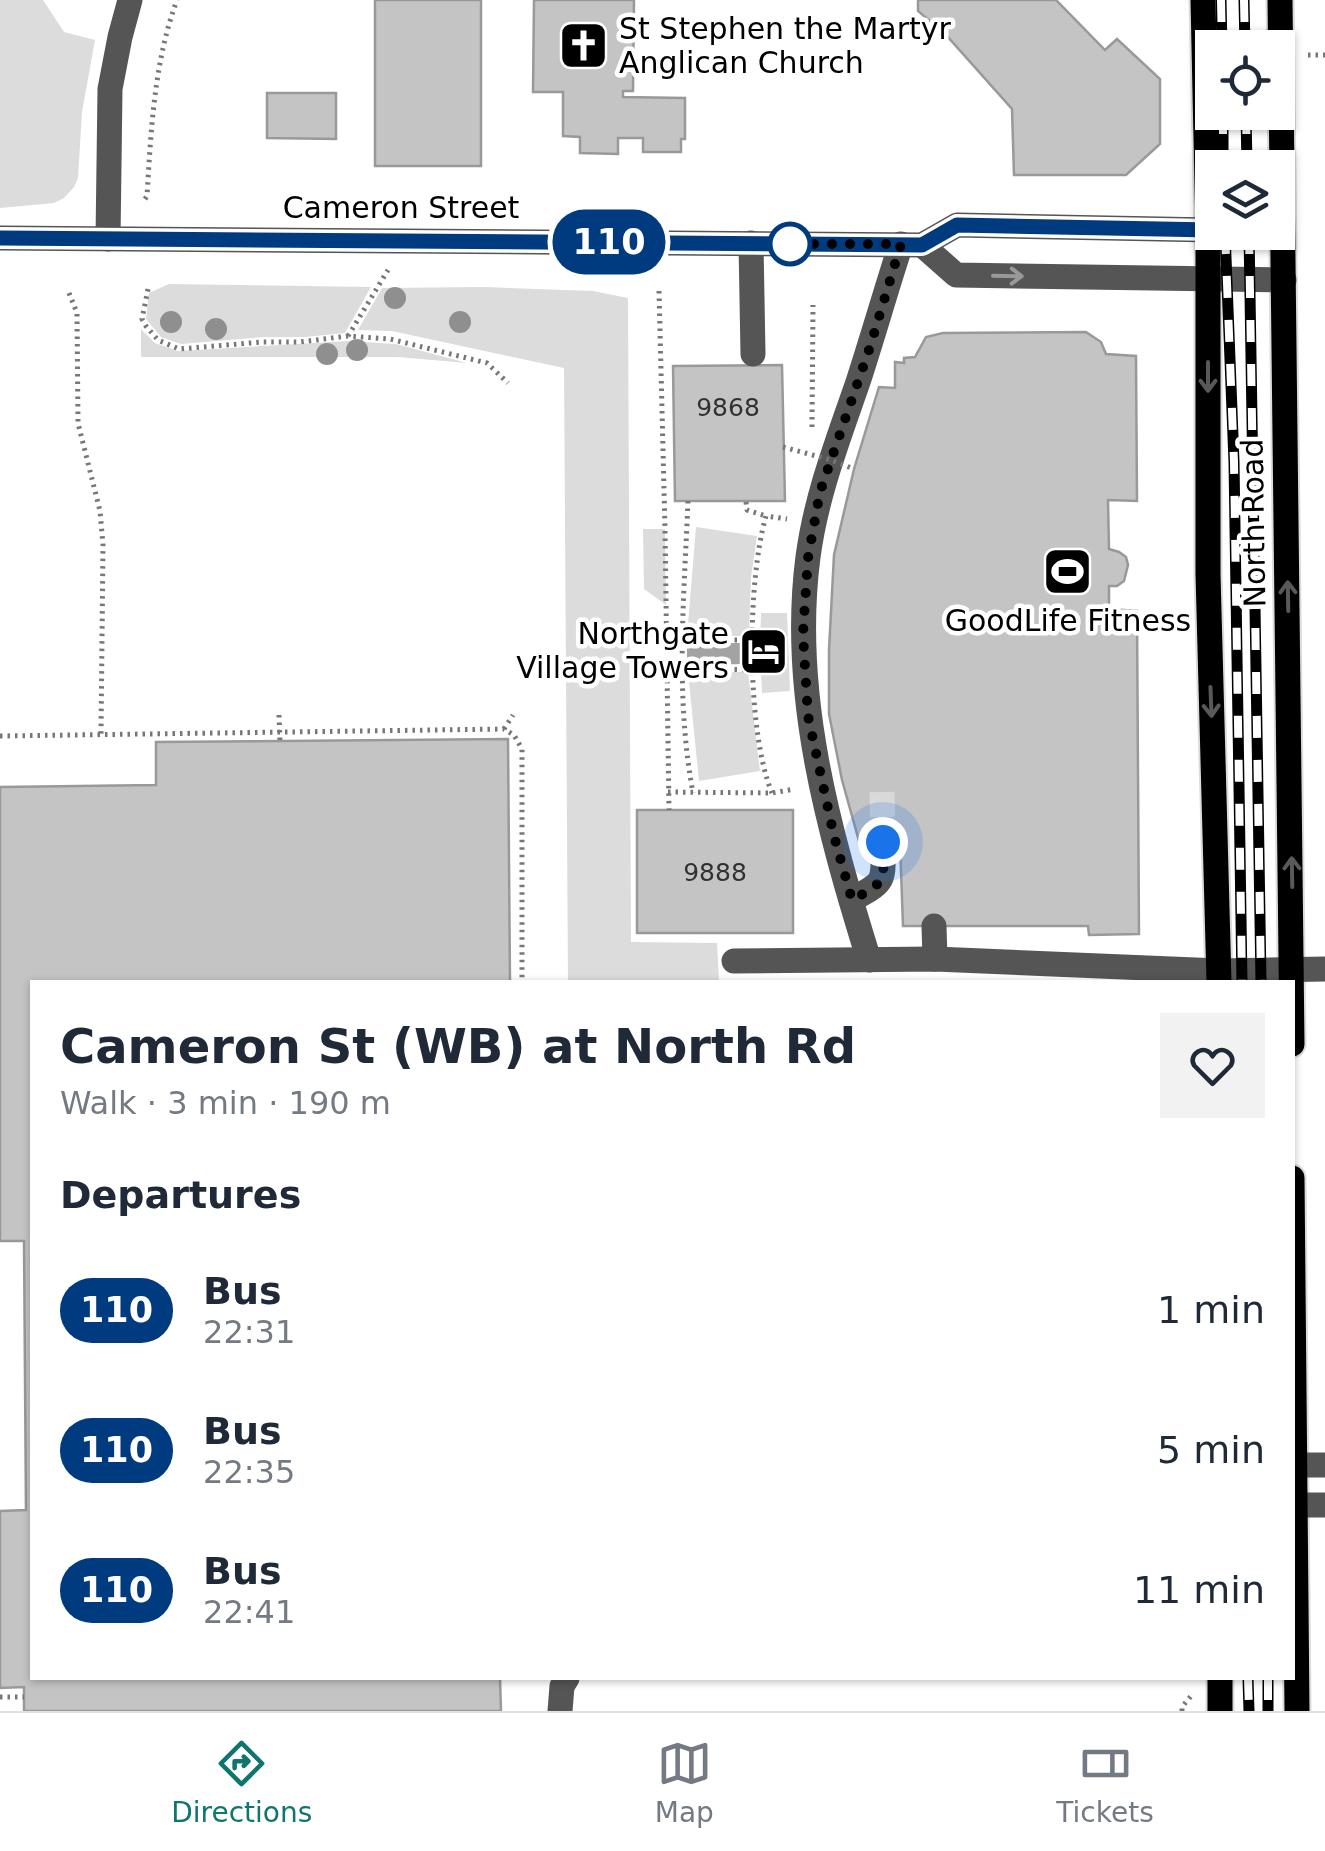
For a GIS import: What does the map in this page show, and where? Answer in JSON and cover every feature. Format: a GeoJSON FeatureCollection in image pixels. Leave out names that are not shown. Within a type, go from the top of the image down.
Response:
{"type":"FeatureCollection","features":[{"type":"Feature","properties":{"kind":"main road","name":"North Road"},"geometry":{"type":"LineString","coordinates":[[1202,0],[1207,150]]}},
{"type":"Feature","properties":{"kind":"main road","name":"North Road"},"geometry":{"type":"LineString","coordinates":[[1280,0],[1281,150]]}},
{"type":"Feature","properties":{"kind":"main road","name":"North Road"},"geometry":{"type":"LineString","coordinates":[[1209,250],[1208,574],[1219,976]]}},
{"type":"Feature","properties":{"kind":"main road","name":"North Road"},"geometry":{"type":"LineString","coordinates":[[1282,250],[1292,980]]}},
{"type":"Feature","properties":{"kind":"main road"},"geometry":{"type":"LineString","coordinates":[[1295,1465],[1297,1711]]}},
{"type":"Feature","properties":{"kind":"main road"},"geometry":{"type":"LineString","coordinates":[[1220,1680],[1220,1711]]}},
{"type":"Feature","properties":{"kind":"street"},"geometry":{"type":"LineString","coordinates":[[108,238],[110,89],[130,0]]}},
{"type":"Feature","properties":{"kind":"street","name":"Cameron Street"},"geometry":{"type":"LineString","coordinates":[[0,238],[911,245],[957,225],[1195,230]]}},
{"type":"Feature","properties":{"kind":"street"},"geometry":{"type":"LineString","coordinates":[[751,243],[753,354]]}},
{"type":"Feature","properties":{"kind":"street"},"geometry":{"type":"LineString","coordinates":[[869,960],[834,836],[808,716],[803,634],[808,558],[820,492],[843,464],[870,347],[911,245],[956,275],[1284,280]]}},
{"type":"Feature","properties":{"kind":"street"},"geometry":{"type":"LineString","coordinates":[[852,900],[880,884],[884,877],[883,842]]}},
{"type":"Feature","properties":{"kind":"street"},"geometry":{"type":"LineString","coordinates":[[934,926],[936,959]]}},
{"type":"Feature","properties":{"kind":"street"},"geometry":{"type":"LineString","coordinates":[[734,962],[936,959],[1219,976],[1325,969]]}},
{"type":"Feature","properties":{"kind":"street"},"geometry":{"type":"LineString","coordinates":[[1295,1465],[1325,1464]]}},
{"type":"Feature","properties":{"kind":"street"},"geometry":{"type":"LineString","coordinates":[[1296,1505],[1325,1505]]}},
{"type":"Feature","properties":{"kind":"street"},"geometry":{"type":"LineString","coordinates":[[560,1711],[566,1680]]}},
{"type":"Feature","properties":{"kind":"path"},"geometry":{"type":"LineString","coordinates":[[145,199],[153,104],[177,0]]}},
{"type":"Feature","properties":{"kind":"path"},"geometry":{"type":"LineString","coordinates":[[148,288],[142,318],[146,326],[158,340],[179,349],[348,336],[390,339],[487,363],[508,383]]}},
{"type":"Feature","properties":{"kind":"path"},"geometry":{"type":"LineString","coordinates":[[348,336],[375,290]]}},
{"type":"Feature","properties":{"kind":"path"},"geometry":{"type":"LineString","coordinates":[[659,290],[668,810]]}},
{"type":"Feature","properties":{"kind":"path"},"geometry":{"type":"LineString","coordinates":[[69,293],[76,314],[78,423],[100,511],[103,545],[101,734]]}},
{"type":"Feature","properties":{"kind":"path"},"geometry":{"type":"LineString","coordinates":[[783,447],[843,464]]}},
{"type":"Feature","properties":{"kind":"path"},"geometry":{"type":"LineString","coordinates":[[688,501],[682,668],[693,793]]}},
{"type":"Feature","properties":{"kind":"path"},"geometry":{"type":"LineString","coordinates":[[746,502],[746,510],[766,516]]}},
{"type":"Feature","properties":{"kind":"path"},"geometry":{"type":"LineString","coordinates":[[682,640],[753,640]]}},
{"type":"Feature","properties":{"kind":"path"},"geometry":{"type":"LineString","coordinates":[[666,653],[682,653]]}},
{"type":"Feature","properties":{"kind":"path"},"geometry":{"type":"LineString","coordinates":[[682,668],[753,670]]}},
{"type":"Feature","properties":{"kind":"path"},"geometry":{"type":"LineString","coordinates":[[280,715],[280,741]]}},
{"type":"Feature","properties":{"kind":"path"},"geometry":{"type":"LineString","coordinates":[[504,729],[513,715]]}},
{"type":"Feature","properties":{"kind":"path"},"geometry":{"type":"LineString","coordinates":[[0,736],[504,729],[514,735],[522,749],[522,980]]}},
{"type":"Feature","properties":{"kind":"path"},"geometry":{"type":"LineString","coordinates":[[668,792],[772,793],[796,788]]}},
{"type":"Feature","properties":{"kind":"path"},"geometry":{"type":"LineString","coordinates":[[0,1698],[24,1697]]}},
{"type":"Feature","properties":{"kind":"shaded area"},"geometry":{"type":"Polygon","coordinates":[[[0,0],[43,0],[64,32],[95,40],[82,112],[78,178],[64,198],[54,203],[0,208],[0,0]]]}},
{"type":"Feature","properties":{"kind":"shaded area"},"geometry":{"type":"Polygon","coordinates":[[[169,284],[371,287],[345,333],[181,344],[161,337],[146,319],[149,293],[169,284]]]}},
{"type":"Feature","properties":{"kind":"shaded area"},"geometry":{"type":"Polygon","coordinates":[[[382,288],[593,291],[628,298],[631,942],[717,943],[719,980],[568,980],[564,368],[392,331],[358,330],[382,288]]]}},
{"type":"Feature","properties":{"kind":"shaded area"},"geometry":{"type":"Polygon","coordinates":[[[141,329],[155,343],[178,351],[348,341],[396,344],[467,363],[398,357],[141,357],[141,329]]]}},
{"type":"Feature","properties":{"kind":"shaded area"},"geometry":{"type":"Polygon","coordinates":[[[696,527],[757,536],[749,636],[687,636],[696,527]]]}},
{"type":"Feature","properties":{"kind":"shaded area"},"geometry":{"type":"Polygon","coordinates":[[[643,529],[665,529],[666,605],[644,589],[643,529]]]}},
{"type":"Feature","properties":{"kind":"shaded area"},"geometry":{"type":"Polygon","coordinates":[[[761,613],[787,613],[790,691],[762,693],[761,613]]]}},
{"type":"Feature","properties":{"kind":"shaded area"},"geometry":{"type":"Polygon","coordinates":[[[687,643],[748,643],[748,664],[687,665],[687,643]]]}},
{"type":"Feature","properties":{"kind":"shaded area"},"geometry":{"type":"Polygon","coordinates":[[[688,672],[748,672],[760,771],[699,781],[688,672]]]}},
{"type":"Feature","properties":{"kind":"building"},"geometry":{"type":"Polygon","coordinates":[[[375,0],[481,0],[481,166],[375,166],[375,0]]]}},
{"type":"Feature","properties":{"kind":"building","name":"St Stephen the Martyr Anglican Church"},"geometry":{"type":"Polygon","coordinates":[[[534,0],[634,0],[633,91],[623,91],[623,97],[685,98],[685,139],[681,139],[681,152],[643,152],[643,138],[618,138],[618,154],[580,153],[580,137],[563,136],[563,92],[533,92],[534,0]]]}},
{"type":"Feature","properties":{"kind":"building"},"geometry":{"type":"Polygon","coordinates":[[[918,0],[1056,0],[1105,50],[1117,39],[1160,79],[1160,144],[1126,175],[1014,175],[1012,109],[946,35],[918,11],[918,0]]]}},
{"type":"Feature","properties":{"kind":"building"},"geometry":{"type":"Polygon","coordinates":[[[267,93],[336,93],[336,139],[267,138],[267,93]]]}},
{"type":"Feature","properties":{"kind":"building"},"geometry":{"type":"Polygon","coordinates":[[[1086,332],[1101,342],[1106,354],[1136,356],[1137,501],[1108,500],[1109,549],[1126,557],[1128,565],[1124,581],[1109,586],[1109,609],[1137,611],[1139,934],[1089,935],[1088,926],[903,926],[900,843],[859,841],[829,714],[834,555],[879,387],[895,388],[895,362],[904,363],[904,358],[915,357],[926,337],[943,333],[1086,332]]]}},
{"type":"Feature","properties":{"kind":"building"},"geometry":{"type":"Polygon","coordinates":[[[782,365],[785,501],[675,501],[673,366],[782,365]]]}},
{"type":"Feature","properties":{"kind":"building"},"geometry":{"type":"Polygon","coordinates":[[[508,739],[510,980],[30,980],[30,1680],[500,1680],[501,1711],[24,1711],[24,1687],[0,1688],[0,1511],[26,1510],[24,1241],[0,1241],[0,787],[156,785],[156,742],[508,739]]]}},
{"type":"Feature","properties":{"kind":"building"},"geometry":{"type":"Polygon","coordinates":[[[637,810],[793,810],[793,933],[637,933],[637,810]]]}},
{"type":"Feature","properties":{"kind":"tunnel"},"geometry":{"type":"LineString","coordinates":[[882,792],[883,843]]}},
{"type":"Feature","properties":{"kind":"railway"},"geometry":{"type":"LineString","coordinates":[[1221,0],[1222,30]]}},
{"type":"Feature","properties":{"kind":"railway"},"geometry":{"type":"LineString","coordinates":[[1244,0],[1245,30]]}},
{"type":"Feature","properties":{"kind":"railway"},"geometry":{"type":"LineString","coordinates":[[1223,130],[1223,150]]}},
{"type":"Feature","properties":{"kind":"railway"},"geometry":{"type":"LineString","coordinates":[[1246,130],[1247,150]]}},
{"type":"Feature","properties":{"kind":"railway"},"geometry":{"type":"LineString","coordinates":[[1226,250],[1234,462],[1242,980]]}},
{"type":"Feature","properties":{"kind":"railway"},"geometry":{"type":"LineString","coordinates":[[1249,250],[1261,980]]}},
{"type":"Feature","properties":{"kind":"railway"},"geometry":{"type":"LineString","coordinates":[[1248,1680],[1249,1711]]}},
{"type":"Feature","properties":{"kind":"railway"},"geometry":{"type":"LineString","coordinates":[[1268,1680],[1268,1711]]}},
{"type":"Feature","properties":{"kind":"bus line","name":"110"},"geometry":{"type":"LineString","coordinates":[[0,238],[922,245],[957,225],[1195,230]]}},
{"type":"Feature","properties":{"kind":"place","name":"St Stephen the Martyr Anglican Church"},"geometry":{"type":"Point","coordinates":[584,46]}},
{"type":"Feature","properties":{"kind":"place","name":"GoodLife Fitness"},"geometry":{"type":"Point","coordinates":[1068,572]}},
{"type":"Feature","properties":{"kind":"place","name":"Northgate Village Towers"},"geometry":{"type":"Point","coordinates":[764,651]}},
{"type":"Feature","properties":{"kind":"route"},"geometry":{"type":"LineString","coordinates":[[790,244],[784,244],[901,244],[820,492],[808,558],[803,634],[808,716],[852,900],[880,884],[884,877],[883,842]]}}]}
